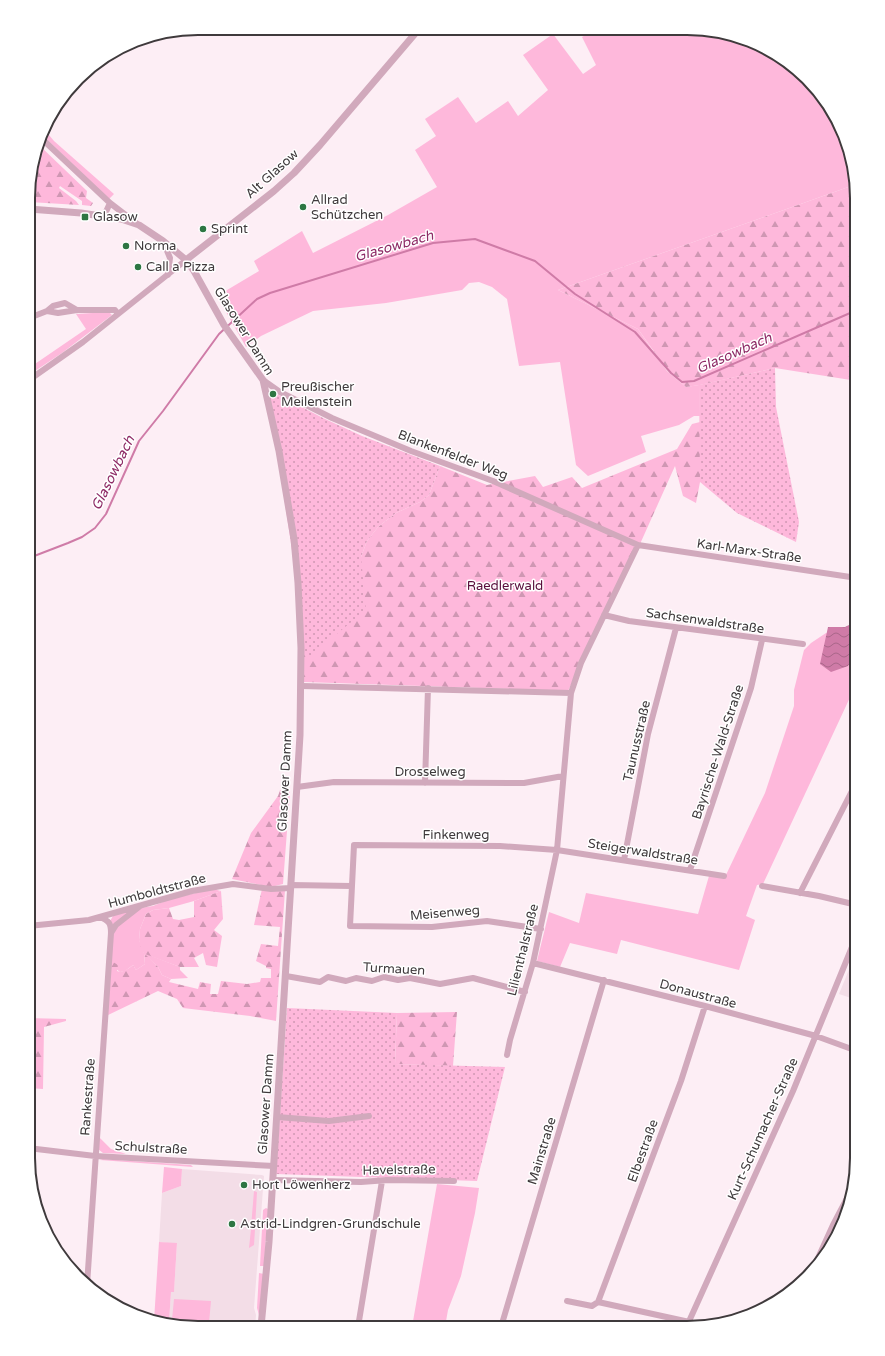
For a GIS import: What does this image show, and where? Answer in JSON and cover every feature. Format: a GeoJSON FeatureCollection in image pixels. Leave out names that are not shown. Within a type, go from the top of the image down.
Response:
{"type":"FeatureCollection","features":[{"type":"Feature","properties":{"kind":"street","name":"Alt Glasow"},"geometry":{"type":"LineString","coordinates":[[35,376],[71,351],[274,191],[294,173],[320,145],[414,35]]}},
{"type":"Feature","properties":{"kind":"street"},"geometry":{"type":"LineString","coordinates":[[45,142],[110,203],[139,225]]}},
{"type":"Feature","properties":{"kind":"street"},"geometry":{"type":"LineString","coordinates":[[104,216],[110,203]]}},
{"type":"Feature","properties":{"kind":"street","name":"Glasower Damm"},"geometry":{"type":"LineString","coordinates":[[35,210],[104,216],[139,225],[163,241],[186,260],[194,270],[224,326],[263,380],[279,451],[294,539],[300,620],[302,686],[274,1166],[262,1321]]}},
{"type":"Feature","properties":{"kind":"street"},"geometry":{"type":"LineString","coordinates":[[163,241],[170,258],[168,275]]}},
{"type":"Feature","properties":{"kind":"street"},"geometry":{"type":"LineString","coordinates":[[35,316],[47,311],[54,306],[65,303],[77,310],[115,310],[118,314]]}},
{"type":"Feature","properties":{"kind":"street","name":"Blankenfelder Weg"},"geometry":{"type":"LineString","coordinates":[[263,380],[287,395],[332,418],[411,451],[493,480],[638,545]]}},
{"type":"Feature","properties":{"kind":"street","name":"Karl-Marx-Straße"},"geometry":{"type":"LineString","coordinates":[[638,545],[850,577]]}},
{"type":"Feature","properties":{"kind":"street","name":"Lilienthalstraße"},"geometry":{"type":"LineString","coordinates":[[507,1055],[533,962],[557,850],[570,692],[581,663],[638,545]]}},
{"type":"Feature","properties":{"kind":"street","name":"Sachsenwaldstraße"},"geometry":{"type":"LineString","coordinates":[[604,615],[629,621],[676,628],[803,644]]}},
{"type":"Feature","properties":{"kind":"street","name":"Taunusstraße"},"geometry":{"type":"LineString","coordinates":[[624,860],[648,734],[676,628]]}},
{"type":"Feature","properties":{"kind":"street","name":"Bayrische-Wald-Straße"},"geometry":{"type":"LineString","coordinates":[[690,870],[751,688],[762,640]]}},
{"type":"Feature","properties":{"kind":"street"},"geometry":{"type":"LineString","coordinates":[[302,686],[570,692]]}},
{"type":"Feature","properties":{"kind":"street"},"geometry":{"type":"LineString","coordinates":[[425,783],[428,688]]}},
{"type":"Feature","properties":{"kind":"street","name":"Drosselweg"},"geometry":{"type":"LineString","coordinates":[[297,787],[334,782],[524,783],[563,776]]}},
{"type":"Feature","properties":{"kind":"street"},"geometry":{"type":"LineString","coordinates":[[800,893],[850,795]]}},
{"type":"Feature","properties":{"kind":"street","name":"Finkenweg"},"geometry":{"type":"LineString","coordinates":[[351,886],[354,845],[500,846],[557,850]]}},
{"type":"Feature","properties":{"kind":"street","name":"Steigerwaldstraße"},"geometry":{"type":"LineString","coordinates":[[557,850],[724,876]]}},
{"type":"Feature","properties":{"kind":"street","name":"Humboldtstraße"},"geometry":{"type":"LineString","coordinates":[[35,925],[89,920],[192,891],[233,884],[271,888],[291,886],[351,886]]}},
{"type":"Feature","properties":{"kind":"street","name":"Meisenweg"},"geometry":{"type":"LineString","coordinates":[[351,886],[350,926],[432,928],[487,921],[541,929]]}},
{"type":"Feature","properties":{"kind":"street"},"geometry":{"type":"LineString","coordinates":[[762,886],[819,896],[850,903]]}},
{"type":"Feature","properties":{"kind":"street"},"geometry":{"type":"LineString","coordinates":[[111,933],[116,925],[142,905]]}},
{"type":"Feature","properties":{"kind":"street"},"geometry":{"type":"LineString","coordinates":[[100,917],[107,920],[111,925],[111,933]]}},
{"type":"Feature","properties":{"kind":"street","name":"Rankestraße"},"geometry":{"type":"LineString","coordinates":[[87,1277],[111,933]]}},
{"type":"Feature","properties":{"kind":"street","name":"Kurt-Schumacher-Straße"},"geometry":{"type":"LineString","coordinates":[[690,1321],[793,1091],[850,952]]}},
{"type":"Feature","properties":{"kind":"street","name":"Donaustraße"},"geometry":{"type":"LineString","coordinates":[[533,962],[816,1036],[850,1048]]}},
{"type":"Feature","properties":{"kind":"street","name":"Turmauen"},"geometry":{"type":"LineString","coordinates":[[286,976],[320,982],[328,978],[346,981],[356,978],[372,981],[384,977],[398,980],[410,978],[440,984],[473,978],[525,992]]}},
{"type":"Feature","properties":{"kind":"street","name":"Mainstraße"},"geometry":{"type":"LineString","coordinates":[[503,1321],[604,980]]}},
{"type":"Feature","properties":{"kind":"street","name":"Elbestraße"},"geometry":{"type":"LineString","coordinates":[[598,1302],[675,1096],[705,1006]]}},
{"type":"Feature","properties":{"kind":"street"},"geometry":{"type":"LineString","coordinates":[[277,1117],[329,1121],[369,1116]]}},
{"type":"Feature","properties":{"kind":"street","name":"Schulstraße"},"geometry":{"type":"LineString","coordinates":[[35,1149],[95,1156],[274,1166]]}},
{"type":"Feature","properties":{"kind":"street","name":"Havelstraße"},"geometry":{"type":"LineString","coordinates":[[273,1180],[454,1180]]}},
{"type":"Feature","properties":{"kind":"street"},"geometry":{"type":"LineString","coordinates":[[359,1321],[382,1181]]}},
{"type":"Feature","properties":{"kind":"street"},"geometry":{"type":"LineString","coordinates":[[822,1250],[840,1214]]}},
{"type":"Feature","properties":{"kind":"street"},"geometry":{"type":"LineString","coordinates":[[567,1301],[592,1306],[598,1302],[672,1321]]}},
{"type":"Feature","properties":{"kind":"shaded area"},"geometry":{"type":"Polygon","coordinates":[[[850,967],[850,998],[839,994],[850,967]]]}},
{"type":"Feature","properties":{"kind":"shaded area"},"geometry":{"type":"Polygon","coordinates":[[[182,1169],[264,1176],[254,1308],[256,1321],[187,1321],[169,1319],[171,1291],[174,1291],[177,1244],[159,1242],[162,1193],[181,1186],[182,1169]]]}},
{"type":"Feature","properties":{"kind":"green space"},"geometry":{"type":"Polygon","coordinates":[[[554,35],[583,74],[596,65],[582,37],[586,35],[698,35],[719,38],[749,47],[778,62],[810,91],[823,107],[838,136],[847,166],[850,186],[558,290],[638,329],[667,371],[686,387],[699,385],[700,416],[694,416],[679,425],[641,436],[646,452],[588,476],[576,465],[560,362],[519,366],[507,299],[492,287],[479,282],[469,283],[462,290],[386,303],[313,311],[261,336],[246,347],[217,296],[259,271],[254,261],[302,231],[313,253],[388,215],[437,187],[415,150],[436,136],[425,119],[458,97],[476,123],[508,101],[518,116],[548,90],[523,55],[554,35]]]}},
{"type":"Feature","properties":{"kind":"green space"},"geometry":{"type":"Polygon","coordinates":[[[48,134],[54,141],[114,194],[109,199],[46,139],[48,134]]]}},
{"type":"Feature","properties":{"kind":"green space"},"geometry":{"type":"Polygon","coordinates":[[[43,149],[87,191],[86,198],[93,203],[91,206],[82,205],[82,201],[60,186],[59,188],[79,205],[35,202],[36,177],[43,149]]]}},
{"type":"Feature","properties":{"kind":"green space"},"geometry":{"type":"Polygon","coordinates":[[[850,186],[850,380],[775,368],[686,387],[667,370],[638,329],[558,290],[850,186]]]}},
{"type":"Feature","properties":{"kind":"green space"},"geometry":{"type":"Polygon","coordinates":[[[109,312],[112,315],[62,353],[35,371],[35,364],[86,329],[76,314],[109,312]]]}},
{"type":"Feature","properties":{"kind":"green space"},"geometry":{"type":"Polygon","coordinates":[[[775,368],[776,407],[799,522],[796,542],[737,513],[700,482],[699,385],[775,368]]]}},
{"type":"Feature","properties":{"kind":"green space"},"geometry":{"type":"Polygon","coordinates":[[[273,392],[362,436],[440,466],[429,495],[420,502],[396,513],[378,527],[367,541],[361,557],[366,610],[311,655],[307,656],[304,651],[302,617],[269,397],[273,392]]]}},
{"type":"Feature","properties":{"kind":"green space","name":"Raedlerwald"},"geometry":{"type":"Polygon","coordinates":[[[700,422],[700,482],[696,503],[683,496],[675,466],[640,544],[568,691],[304,682],[304,651],[361,557],[367,541],[378,527],[396,513],[420,502],[429,495],[440,466],[487,485],[535,476],[543,487],[572,477],[582,488],[677,449],[692,424],[700,422]]]}},
{"type":"Feature","properties":{"kind":"green space"},"geometry":{"type":"Polygon","coordinates":[[[826,633],[833,634],[850,643],[850,697],[763,884],[757,885],[746,916],[755,920],[739,970],[621,940],[617,954],[570,943],[560,967],[537,961],[549,912],[579,923],[586,893],[698,914],[709,876],[725,877],[765,793],[794,706],[794,690],[804,650],[811,643],[826,633]]]}},
{"type":"Feature","properties":{"kind":"green space"},"geometry":{"type":"Polygon","coordinates":[[[280,790],[290,791],[283,884],[271,887],[232,879],[251,833],[278,796],[280,790]]]}},
{"type":"Feature","properties":{"kind":"green space"},"geometry":{"type":"Polygon","coordinates":[[[213,889],[221,891],[169,908],[153,910],[146,914],[140,929],[139,940],[144,953],[180,967],[180,970],[188,978],[171,979],[162,975],[158,967],[144,954],[145,964],[136,970],[133,965],[125,971],[120,972],[111,965],[110,921],[113,916],[134,909],[153,906],[170,899],[213,889]]]}},
{"type":"Feature","properties":{"kind":"green space"},"geometry":{"type":"Polygon","coordinates":[[[262,889],[285,890],[276,1021],[250,1016],[183,1008],[177,999],[158,991],[106,1016],[111,965],[113,962],[118,965],[117,971],[125,970],[133,965],[136,970],[145,964],[144,953],[141,950],[139,940],[140,929],[146,914],[153,910],[169,908],[173,919],[179,920],[194,917],[194,901],[221,891],[223,919],[214,930],[222,936],[217,967],[206,965],[203,953],[194,958],[199,967],[180,967],[145,954],[158,967],[162,975],[171,979],[169,982],[198,989],[200,982],[211,984],[210,994],[218,994],[221,981],[247,984],[260,982],[261,978],[271,978],[271,969],[266,968],[266,966],[256,961],[261,944],[278,946],[280,927],[254,925],[262,889]]]}},
{"type":"Feature","properties":{"kind":"green space"},"geometry":{"type":"Polygon","coordinates":[[[287,1008],[397,1013],[395,1064],[505,1067],[477,1181],[276,1174],[287,1008]]]}},
{"type":"Feature","properties":{"kind":"green space"},"geometry":{"type":"Polygon","coordinates":[[[457,1012],[453,1066],[395,1064],[397,1013],[457,1012]]]}},
{"type":"Feature","properties":{"kind":"green space"},"geometry":{"type":"Polygon","coordinates":[[[35,1018],[66,1019],[66,1021],[44,1027],[43,1089],[35,1088],[35,1018]]]}},
{"type":"Feature","properties":{"kind":"green space"},"geometry":{"type":"Polygon","coordinates":[[[99,1137],[111,1149],[126,1154],[103,1153],[98,1149],[99,1137]]]}},
{"type":"Feature","properties":{"kind":"green space"},"geometry":{"type":"Polygon","coordinates":[[[100,1160],[191,1165],[193,1167],[100,1160]]]}},
{"type":"Feature","properties":{"kind":"green space"},"geometry":{"type":"Polygon","coordinates":[[[164,1167],[182,1169],[181,1186],[162,1193],[164,1167]]]}},
{"type":"Feature","properties":{"kind":"green space"},"geometry":{"type":"Polygon","coordinates":[[[437,1184],[479,1188],[461,1276],[448,1310],[446,1321],[413,1321],[437,1184]]]}},
{"type":"Feature","properties":{"kind":"green space"},"geometry":{"type":"Polygon","coordinates":[[[254,1191],[257,1192],[255,1228],[251,1227],[254,1191]]]}},
{"type":"Feature","properties":{"kind":"green space"},"geometry":{"type":"Polygon","coordinates":[[[266,1208],[268,1209],[264,1266],[260,1266],[263,1210],[266,1208]]]}},
{"type":"Feature","properties":{"kind":"green space"},"geometry":{"type":"Polygon","coordinates":[[[251,1229],[255,1229],[254,1245],[249,1248],[251,1229]]]}},
{"type":"Feature","properties":{"kind":"green space"},"geometry":{"type":"Polygon","coordinates":[[[159,1242],[177,1243],[174,1292],[171,1292],[169,1319],[154,1315],[159,1242]]]}},
{"type":"Feature","properties":{"kind":"green space"},"geometry":{"type":"Polygon","coordinates":[[[259,1273],[264,1274],[259,1315],[257,1308],[259,1273]]]}},
{"type":"Feature","properties":{"kind":"green space"},"geometry":{"type":"Polygon","coordinates":[[[174,1299],[211,1301],[209,1321],[172,1319],[174,1299]]]}},
{"type":"Feature","properties":{"kind":"water"},"geometry":{"type":"Polygon","coordinates":[[[850,624],[850,663],[848,666],[831,672],[820,664],[828,627],[845,627],[850,624]]]}},
{"type":"Feature","properties":{"kind":"waterway","name":"Glasowbach"},"geometry":{"type":"LineString","coordinates":[[35,556],[82,537],[95,528],[106,514],[139,441],[163,411],[219,334],[257,299],[270,293],[433,243],[475,239],[535,261],[575,294],[635,332],[671,373],[682,382],[694,381],[850,313]]}},
{"type":"Feature","properties":{"kind":"place","name":"Allrad Schützchen"},"geometry":{"type":"Point","coordinates":[303,207]}},
{"type":"Feature","properties":{"kind":"place","name":"Glasow"},"geometry":{"type":"Point","coordinates":[85,217]}},
{"type":"Feature","properties":{"kind":"place","name":"Sprint"},"geometry":{"type":"Point","coordinates":[203,229]}},
{"type":"Feature","properties":{"kind":"place","name":"Norma"},"geometry":{"type":"Point","coordinates":[126,246]}},
{"type":"Feature","properties":{"kind":"place","name":"Call a Pizza"},"geometry":{"type":"Point","coordinates":[138,267]}},
{"type":"Feature","properties":{"kind":"place","name":"Preußischer Meilenstein"},"geometry":{"type":"Point","coordinates":[273,394]}},
{"type":"Feature","properties":{"kind":"place","name":"Hort Löwenherz"},"geometry":{"type":"Point","coordinates":[244,1185]}},
{"type":"Feature","properties":{"kind":"place","name":"Astrid-Lindgren-Grundschule"},"geometry":{"type":"Point","coordinates":[232,1224]}}]}
